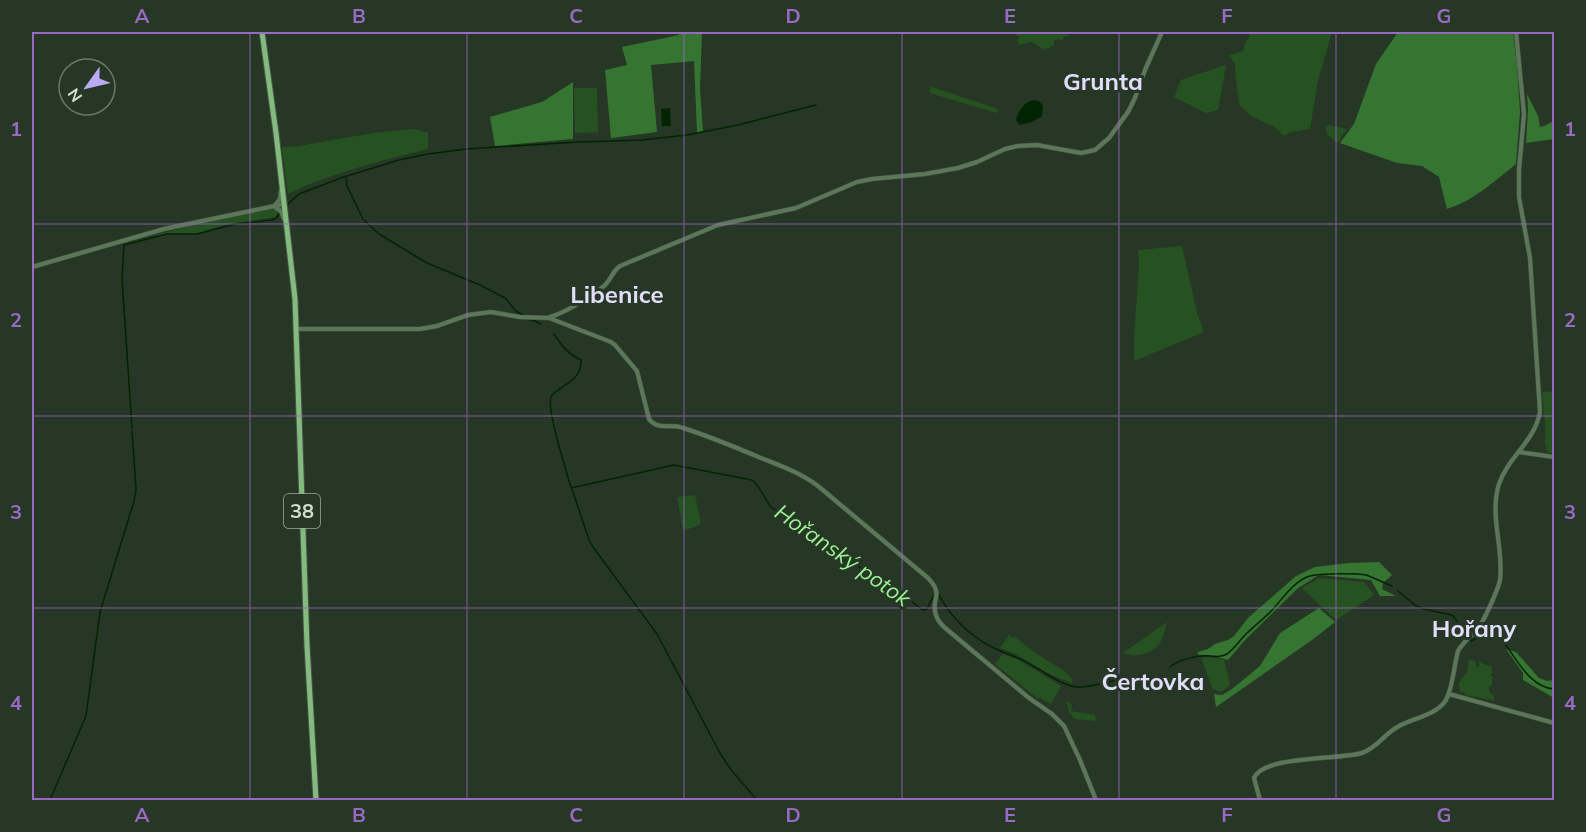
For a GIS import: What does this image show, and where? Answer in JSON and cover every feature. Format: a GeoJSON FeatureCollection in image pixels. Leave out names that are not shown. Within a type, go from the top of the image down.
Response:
{"type":"FeatureCollection","features":[{"type":"Feature","properties":{"kind":"main road","name":"38"},"geometry":{"type":"LineString","coordinates":[[262,32],[287,227],[297,329],[306,615],[316,801]]}},
{"type":"Feature","properties":{"kind":"street"},"geometry":{"type":"LineString","coordinates":[[549,318],[599,291],[619,267],[718,225],[796,208],[857,182],[958,168],[1018,146],[1036,145],[1082,153],[1095,150],[1109,138],[1128,112],[1162,32]]}},
{"type":"Feature","properties":{"kind":"street"},"geometry":{"type":"LineString","coordinates":[[1260,801],[1254,782],[1255,775],[1261,770],[1299,760],[1347,756],[1364,752],[1399,725],[1441,706],[1449,694],[1461,646],[1478,629],[1499,582],[1496,499],[1503,475],[1535,430],[1540,412],[1530,258],[1519,197],[1524,114],[1516,32]]}},
{"type":"Feature","properties":{"kind":"street"},"geometry":{"type":"LineString","coordinates":[[271,207],[279,201],[281,180]]}},
{"type":"Feature","properties":{"kind":"street"},"geometry":{"type":"LineString","coordinates":[[32,267],[164,229],[284,204]]}},
{"type":"Feature","properties":{"kind":"street"},"geometry":{"type":"LineString","coordinates":[[271,207],[280,210],[287,227]]}},
{"type":"Feature","properties":{"kind":"street"},"geometry":{"type":"LineString","coordinates":[[297,329],[420,329],[479,313],[491,312],[549,318],[615,345],[637,371],[649,419],[653,424],[680,426],[806,477],[928,578],[935,586],[937,594],[934,612],[944,627],[1064,726],[1096,801]]}},
{"type":"Feature","properties":{"kind":"street"},"geometry":{"type":"LineString","coordinates":[[1519,452],[1554,458]]}},
{"type":"Feature","properties":{"kind":"street"},"geometry":{"type":"LineString","coordinates":[[1449,694],[1554,723]]}},
{"type":"Feature","properties":{"kind":"shaded area"},"geometry":{"type":"Polygon","coordinates":[[[1012,32],[1067,32],[1070,36],[1064,37],[1062,41],[1054,40],[1054,45],[1044,50],[1032,42],[1019,45],[1017,40],[1020,38],[1012,32]]]}},
{"type":"Feature","properties":{"kind":"shaded area"},"geometry":{"type":"Polygon","coordinates":[[[1250,32],[1332,32],[1318,80],[1310,129],[1290,132],[1284,136],[1275,127],[1251,116],[1239,103],[1235,64],[1229,55],[1243,51],[1250,32]]]}},
{"type":"Feature","properties":{"kind":"shaded area"},"geometry":{"type":"Polygon","coordinates":[[[1226,65],[1218,110],[1206,113],[1174,97],[1181,80],[1226,65]]]}},
{"type":"Feature","properties":{"kind":"shaded area"},"geometry":{"type":"Polygon","coordinates":[[[929,86],[998,109],[997,113],[933,94],[929,92],[929,86]]]}},
{"type":"Feature","properties":{"kind":"shaded area"},"geometry":{"type":"Polygon","coordinates":[[[574,88],[597,88],[598,132],[575,133],[574,88]]]}},
{"type":"Feature","properties":{"kind":"shaded area"},"geometry":{"type":"Polygon","coordinates":[[[1035,100],[1043,106],[1042,116],[1032,122],[1019,125],[1016,120],[1018,113],[1025,104],[1035,100]]]}},
{"type":"Feature","properties":{"kind":"shaded area"},"geometry":{"type":"Polygon","coordinates":[[[670,108],[671,126],[662,126],[661,109],[670,108]]]}},
{"type":"Feature","properties":{"kind":"shaded area"},"geometry":{"type":"Polygon","coordinates":[[[1326,126],[1347,129],[1337,143],[1327,134],[1326,126]]]}},
{"type":"Feature","properties":{"kind":"shaded area"},"geometry":{"type":"Polygon","coordinates":[[[414,129],[428,133],[428,148],[334,175],[288,194],[282,147],[414,129]]]}},
{"type":"Feature","properties":{"kind":"shaded area"},"geometry":{"type":"Polygon","coordinates":[[[270,209],[278,212],[276,217],[223,225],[197,234],[171,233],[152,236],[195,225],[270,209]]]}},
{"type":"Feature","properties":{"kind":"shaded area"},"geometry":{"type":"Polygon","coordinates":[[[1182,246],[1197,313],[1204,332],[1134,361],[1138,250],[1182,246]]]}},
{"type":"Feature","properties":{"kind":"shaded area"},"geometry":{"type":"Polygon","coordinates":[[[1554,391],[1554,454],[1547,452],[1545,443],[1542,394],[1554,391]]]}},
{"type":"Feature","properties":{"kind":"shaded area"},"geometry":{"type":"Polygon","coordinates":[[[695,495],[701,524],[686,530],[683,529],[677,497],[695,495]]]}},
{"type":"Feature","properties":{"kind":"shaded area"},"geometry":{"type":"Polygon","coordinates":[[[1319,578],[1364,582],[1374,595],[1336,620],[1302,588],[1319,578]]]}},
{"type":"Feature","properties":{"kind":"shaded area"},"geometry":{"type":"Polygon","coordinates":[[[1167,622],[1161,641],[1150,652],[1139,655],[1123,653],[1167,622]]]}},
{"type":"Feature","properties":{"kind":"shaded area"},"geometry":{"type":"Polygon","coordinates":[[[1009,635],[1062,669],[1072,679],[1072,683],[1051,675],[1014,653],[1000,648],[1009,635]]]}},
{"type":"Feature","properties":{"kind":"shaded area"},"geometry":{"type":"Polygon","coordinates":[[[1003,654],[1017,659],[1061,686],[1051,704],[1037,698],[995,664],[1003,654]]]}},
{"type":"Feature","properties":{"kind":"shaded area"},"geometry":{"type":"Polygon","coordinates":[[[1201,658],[1224,660],[1230,684],[1220,692],[1213,689],[1201,658]]]}},
{"type":"Feature","properties":{"kind":"shaded area"},"geometry":{"type":"Polygon","coordinates":[[[1469,660],[1475,661],[1476,667],[1479,667],[1479,661],[1491,666],[1492,684],[1489,691],[1494,696],[1494,703],[1492,700],[1466,695],[1459,689],[1459,683],[1467,672],[1469,660]]]}},
{"type":"Feature","properties":{"kind":"shaded area"},"geometry":{"type":"Polygon","coordinates":[[[1066,701],[1072,704],[1071,711],[1095,715],[1096,721],[1075,719],[1069,712],[1066,701]]]}},
{"type":"Feature","properties":{"kind":"green space"},"geometry":{"type":"Polygon","coordinates":[[[679,32],[702,32],[700,89],[703,131],[697,133],[694,61],[651,65],[657,132],[611,138],[605,70],[627,65],[622,47],[679,35],[679,32]]]}},
{"type":"Feature","properties":{"kind":"green space"},"geometry":{"type":"Polygon","coordinates":[[[1398,32],[1513,32],[1520,112],[1516,164],[1475,196],[1447,209],[1439,177],[1422,166],[1397,163],[1340,143],[1354,124],[1376,64],[1398,32]]]}},
{"type":"Feature","properties":{"kind":"green space"},"geometry":{"type":"Polygon","coordinates":[[[573,82],[573,139],[495,146],[490,117],[542,102],[573,82]]]}},
{"type":"Feature","properties":{"kind":"green space"},"geometry":{"type":"Polygon","coordinates":[[[1527,94],[1538,116],[1540,127],[1554,121],[1554,139],[1526,143],[1527,94]]]}},
{"type":"Feature","properties":{"kind":"green space"},"geometry":{"type":"Polygon","coordinates":[[[1379,562],[1392,575],[1383,583],[1382,589],[1396,596],[1380,596],[1371,580],[1319,575],[1298,588],[1228,660],[1209,655],[1198,655],[1198,652],[1234,636],[1248,618],[1296,576],[1315,567],[1379,562]]]}},
{"type":"Feature","properties":{"kind":"green space"},"geometry":{"type":"Polygon","coordinates":[[[1319,608],[1335,622],[1216,707],[1214,694],[1222,695],[1232,689],[1260,666],[1280,633],[1319,608]]]}},
{"type":"Feature","properties":{"kind":"green space"},"geometry":{"type":"Polygon","coordinates":[[[1506,649],[1516,652],[1539,678],[1547,681],[1554,680],[1554,698],[1523,680],[1523,673],[1506,649]]]}},
{"type":"Feature","properties":{"kind":"waterway"},"geometry":{"type":"LineString","coordinates":[[347,176],[399,160],[466,149],[642,140],[687,135],[738,125],[816,105]]}},
{"type":"Feature","properties":{"kind":"waterway","name":"Hořanský potok"},"geometry":{"type":"LineString","coordinates":[[288,204],[299,194],[346,176],[347,186],[363,219],[379,234],[427,263],[505,298],[516,311],[523,315]]}},
{"type":"Feature","properties":{"kind":"waterway","name":"Hořanský potok"},"geometry":{"type":"LineString","coordinates":[[132,428],[122,279],[124,245],[167,234],[197,234],[235,224],[272,220],[279,214]]}},
{"type":"Feature","properties":{"kind":"waterway","name":"Hořanský potok"},"geometry":{"type":"LineString","coordinates":[[526,319],[541,324]]}},
{"type":"Feature","properties":{"kind":"waterway","name":"Hořanský potok"},"geometry":{"type":"LineString","coordinates":[[554,334],[565,349],[581,360],[577,375],[553,394],[550,404],[571,488],[674,465],[752,480],[772,508],[813,530],[843,557],[900,592],[920,608],[927,609],[934,595],[939,595],[954,617],[982,642],[1023,661],[1058,681],[1082,687],[1118,680],[1154,679],[1160,676]]}},
{"type":"Feature","properties":{"kind":"waterway","name":"Hořanský potok"},"geometry":{"type":"LineString","coordinates":[[50,800],[86,716],[100,612],[134,501],[136,490],[132,431]]}},
{"type":"Feature","properties":{"kind":"waterway"},"geometry":{"type":"LineString","coordinates":[[572,489],[593,547],[657,634],[721,755],[757,800]]}},
{"type":"Feature","properties":{"kind":"waterway","name":"Hořanský potok"},"geometry":{"type":"LineString","coordinates":[[1170,667],[1189,658],[1227,654],[1293,587],[1307,577],[1327,574],[1361,574],[1392,586]]}},
{"type":"Feature","properties":{"kind":"waterway","name":"Hořanský potok"},"geometry":{"type":"LineString","coordinates":[[1398,591],[1415,605],[1452,615],[1463,635],[1471,641],[1487,634],[1499,637],[1533,680],[1554,689]]}},
{"type":"Feature","properties":{"kind":"district","name":"Grunta"},"geometry":{"type":"Point","coordinates":[1103,82]}},
{"type":"Feature","properties":{"kind":"district","name":"Libenice"},"geometry":{"type":"Point","coordinates":[617,295]}},
{"type":"Feature","properties":{"kind":"district","name":"Hořany"},"geometry":{"type":"Point","coordinates":[1474,629]}},
{"type":"Feature","properties":{"kind":"district","name":"Čertovka"},"geometry":{"type":"Point","coordinates":[1153,682]}}]}
